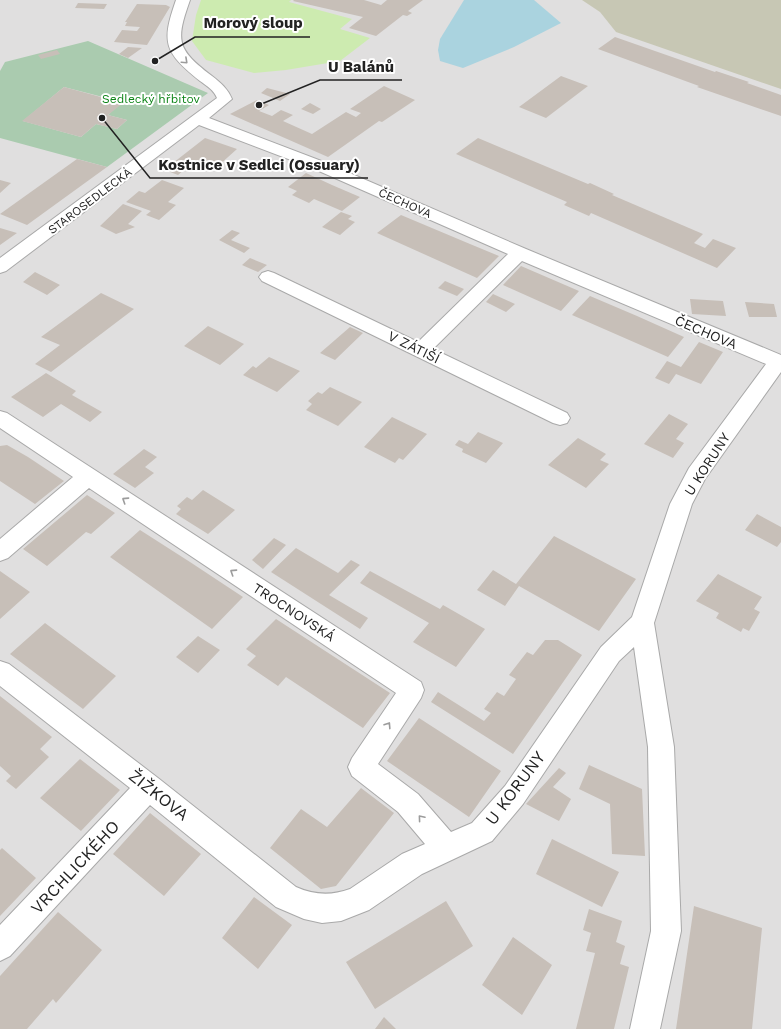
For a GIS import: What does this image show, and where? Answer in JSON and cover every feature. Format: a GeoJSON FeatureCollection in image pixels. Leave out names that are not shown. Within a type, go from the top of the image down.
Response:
{"type":"FeatureCollection","features":[{"type":"Feature","properties":{"kind":"street","name":"STAROSEDLECKÁ"},"geometry":{"type":"LineString","coordinates":[[0,267],[199,120],[225,99],[221,90],[180,57],[175,47],[172,38],[183,0]]}},
{"type":"Feature","properties":{"kind":"street","name":"ČECHOVA"},"geometry":{"type":"LineString","coordinates":[[199,120],[318,165],[520,253],[780,363]]}},
{"type":"Feature","properties":{"kind":"street"},"geometry":{"type":"LineString","coordinates":[[420,350],[520,253]]}},
{"type":"Feature","properties":{"kind":"street","name":"V ZÁTIŠÍ"},"geometry":{"type":"LineString","coordinates":[[268,277],[560,418]]}},
{"type":"Feature","properties":{"kind":"street","name":"U KORUNY"},"geometry":{"type":"LineString","coordinates":[[645,1029],[666,931],[661,747],[642,623],[681,504],[697,474],[780,363]]}},
{"type":"Feature","properties":{"kind":"street","name":"TROCNOVSKÁ"},"geometry":{"type":"LineString","coordinates":[[0,418],[412,690],[361,767],[408,803],[446,848]]}},
{"type":"Feature","properties":{"kind":"street"},"geometry":{"type":"LineString","coordinates":[[0,552],[88,476]]}},
{"type":"Feature","properties":{"kind":"street","name":"U KORUNY"},"geometry":{"type":"LineString","coordinates":[[322,909],[342,907],[359,900],[412,864],[482,832],[514,795],[610,654],[642,623]]}},
{"type":"Feature","properties":{"kind":"street","name":"ŽIŽKOVA"},"geometry":{"type":"LineString","coordinates":[[0,672],[149,787],[286,897],[304,905],[322,909]]}},
{"type":"Feature","properties":{"kind":"street","name":"VRCHLICKÉHO"},"geometry":{"type":"LineString","coordinates":[[0,946],[149,787]]}},
{"type":"Feature","properties":{"kind":"shaded area"},"geometry":{"type":"Polygon","coordinates":[[[0,0],[781,0],[781,1029],[0,1029],[0,0]]]}},
{"type":"Feature","properties":{"kind":"shaded area"},"geometry":{"type":"Polygon","coordinates":[[[582,0],[781,0],[781,89],[616,32],[600,12],[582,0]]]}},
{"type":"Feature","properties":{"kind":"green space"},"geometry":{"type":"Polygon","coordinates":[[[201,0],[291,0],[289,2],[352,19],[340,29],[370,38],[340,61],[286,70],[254,73],[206,60],[192,41],[196,15],[201,0]]]}},
{"type":"Feature","properties":{"kind":"green space","name":"Sedlecký hřbitov"},"geometry":{"type":"Polygon","coordinates":[[[88,41],[208,93],[107,167],[0,138],[0,71],[5,62],[88,41]],[[64,87],[23,121],[81,137],[96,124],[117,129],[127,120],[108,115],[122,102],[64,87]]]}},
{"type":"Feature","properties":{"kind":"water"},"geometry":{"type":"Polygon","coordinates":[[[464,0],[534,0],[561,23],[514,47],[463,68],[440,61],[438,50],[440,39],[464,0]]]}},
{"type":"Feature","properties":{"kind":"building"},"geometry":{"type":"Polygon","coordinates":[[[364,0],[381,5],[387,0],[423,0],[408,11],[412,13],[407,16],[403,15],[376,36],[349,28],[363,17],[293,1],[364,0]]]}},
{"type":"Feature","properties":{"kind":"building"},"geometry":{"type":"Polygon","coordinates":[[[78,3],[107,4],[104,9],[75,8],[78,3]]]}},
{"type":"Feature","properties":{"kind":"building"},"geometry":{"type":"Polygon","coordinates":[[[137,4],[166,5],[170,7],[147,45],[114,42],[122,30],[137,31],[140,27],[125,26],[127,22],[125,22],[137,4]]]}},
{"type":"Feature","properties":{"kind":"building"},"geometry":{"type":"Polygon","coordinates":[[[615,37],[715,72],[716,71],[749,82],[747,83],[781,95],[781,116],[697,87],[699,86],[598,49],[615,37]]]}},
{"type":"Feature","properties":{"kind":"building"},"geometry":{"type":"Polygon","coordinates":[[[128,47],[142,48],[128,58],[119,54],[128,47]]]}},
{"type":"Feature","properties":{"kind":"building"},"geometry":{"type":"Polygon","coordinates":[[[57,50],[60,54],[41,59],[38,55],[57,50]]]}},
{"type":"Feature","properties":{"kind":"building"},"geometry":{"type":"Polygon","coordinates":[[[561,76],[588,86],[546,118],[519,107],[561,76]]]}},
{"type":"Feature","properties":{"kind":"building"},"geometry":{"type":"Polygon","coordinates":[[[384,86],[415,100],[382,122],[379,121],[328,157],[230,114],[257,100],[269,105],[259,111],[272,116],[281,110],[293,115],[283,121],[312,134],[346,112],[356,117],[361,113],[350,109],[384,86]]]}},
{"type":"Feature","properties":{"kind":"building"},"geometry":{"type":"Polygon","coordinates":[[[64,87],[123,103],[108,115],[127,120],[117,129],[96,124],[81,137],[22,121],[64,87]]]}},
{"type":"Feature","properties":{"kind":"building"},"geometry":{"type":"Polygon","coordinates":[[[267,88],[290,94],[280,101],[261,93],[267,88]]]}},
{"type":"Feature","properties":{"kind":"building"},"geometry":{"type":"Polygon","coordinates":[[[310,103],[321,109],[313,114],[301,109],[310,103]]]}},
{"type":"Feature","properties":{"kind":"building"},"geometry":{"type":"Polygon","coordinates":[[[205,138],[237,149],[218,166],[208,162],[197,171],[173,163],[205,138]]]}},
{"type":"Feature","properties":{"kind":"building"},"geometry":{"type":"Polygon","coordinates":[[[478,138],[588,184],[590,183],[614,194],[612,195],[703,234],[694,243],[705,248],[713,239],[736,248],[717,268],[591,213],[589,216],[564,205],[567,202],[456,154],[478,138]]]}},
{"type":"Feature","properties":{"kind":"building"},"geometry":{"type":"Polygon","coordinates":[[[77,159],[107,167],[27,225],[0,214],[77,159]]]}},
{"type":"Feature","properties":{"kind":"building"},"geometry":{"type":"Polygon","coordinates":[[[172,164],[185,169],[178,175],[165,170],[172,164]]]}},
{"type":"Feature","properties":{"kind":"building"},"geometry":{"type":"Polygon","coordinates":[[[306,173],[360,197],[342,211],[314,199],[309,203],[292,195],[297,191],[288,187],[306,173]]]}},
{"type":"Feature","properties":{"kind":"building"},"geometry":{"type":"Polygon","coordinates":[[[0,180],[11,183],[0,193],[0,180]]]}},
{"type":"Feature","properties":{"kind":"building"},"geometry":{"type":"Polygon","coordinates":[[[162,180],[184,188],[168,202],[176,205],[159,220],[146,215],[151,211],[126,202],[139,191],[145,193],[162,180]]]}},
{"type":"Feature","properties":{"kind":"building"},"geometry":{"type":"Polygon","coordinates":[[[123,204],[142,211],[128,224],[135,227],[116,234],[100,226],[123,204]]]}},
{"type":"Feature","properties":{"kind":"building"},"geometry":{"type":"Polygon","coordinates":[[[341,212],[352,216],[348,219],[355,222],[340,235],[322,227],[341,212]]]}},
{"type":"Feature","properties":{"kind":"building"},"geometry":{"type":"Polygon","coordinates":[[[401,215],[499,256],[477,278],[377,233],[401,215]]]}},
{"type":"Feature","properties":{"kind":"building"},"geometry":{"type":"Polygon","coordinates":[[[0,228],[17,233],[0,245],[0,228]]]}},
{"type":"Feature","properties":{"kind":"building"},"geometry":{"type":"Polygon","coordinates":[[[232,230],[240,233],[231,240],[250,248],[244,253],[219,240],[232,230]]]}},
{"type":"Feature","properties":{"kind":"building"},"geometry":{"type":"Polygon","coordinates":[[[250,258],[267,265],[258,272],[242,265],[250,258]]]}},
{"type":"Feature","properties":{"kind":"building"},"geometry":{"type":"Polygon","coordinates":[[[521,266],[579,291],[561,311],[503,285],[521,266]]]}},
{"type":"Feature","properties":{"kind":"building"},"geometry":{"type":"Polygon","coordinates":[[[35,272],[60,285],[47,295],[23,282],[35,272]]]}},
{"type":"Feature","properties":{"kind":"building"},"geometry":{"type":"Polygon","coordinates":[[[445,281],[464,289],[457,296],[438,288],[445,281]]]}},
{"type":"Feature","properties":{"kind":"building"},"geometry":{"type":"Polygon","coordinates":[[[101,293],[134,309],[51,372],[35,364],[60,345],[41,337],[101,293]]]}},
{"type":"Feature","properties":{"kind":"building"},"geometry":{"type":"Polygon","coordinates":[[[493,294],[515,304],[506,312],[486,302],[493,294]]]}},
{"type":"Feature","properties":{"kind":"building"},"geometry":{"type":"Polygon","coordinates":[[[590,296],[684,337],[668,357],[572,315],[590,296]]]}},
{"type":"Feature","properties":{"kind":"building"},"geometry":{"type":"Polygon","coordinates":[[[690,299],[723,301],[726,316],[692,314],[690,299]]]}},
{"type":"Feature","properties":{"kind":"building"},"geometry":{"type":"Polygon","coordinates":[[[745,302],[774,304],[777,317],[749,317],[745,302]]]}},
{"type":"Feature","properties":{"kind":"building"},"geometry":{"type":"Polygon","coordinates":[[[208,326],[244,344],[220,365],[184,346],[208,326]]]}},
{"type":"Feature","properties":{"kind":"building"},"geometry":{"type":"Polygon","coordinates":[[[350,327],[363,333],[335,360],[320,353],[350,327]]]}},
{"type":"Feature","properties":{"kind":"building"},"geometry":{"type":"Polygon","coordinates":[[[699,342],[723,352],[701,384],[676,374],[669,384],[655,378],[667,361],[681,367],[699,342]]]}},
{"type":"Feature","properties":{"kind":"building"},"geometry":{"type":"Polygon","coordinates":[[[269,357],[300,371],[277,392],[243,375],[253,366],[256,368],[269,357]]]}},
{"type":"Feature","properties":{"kind":"building"},"geometry":{"type":"Polygon","coordinates":[[[46,373],[76,391],[72,395],[102,412],[90,422],[61,404],[43,417],[11,397],[46,373]]]}},
{"type":"Feature","properties":{"kind":"building"},"geometry":{"type":"Polygon","coordinates":[[[330,387],[362,402],[338,426],[306,410],[312,404],[308,401],[318,392],[322,394],[330,387]]]}},
{"type":"Feature","properties":{"kind":"building"},"geometry":{"type":"Polygon","coordinates":[[[669,414],[688,424],[676,439],[684,443],[673,458],[644,444],[669,414]]]}},
{"type":"Feature","properties":{"kind":"building"},"geometry":{"type":"Polygon","coordinates":[[[392,417],[427,434],[403,460],[399,458],[395,463],[364,447],[392,417]]]}},
{"type":"Feature","properties":{"kind":"building"},"geometry":{"type":"Polygon","coordinates":[[[478,432],[503,443],[486,463],[462,452],[463,449],[455,445],[459,440],[468,444],[478,432]]]}},
{"type":"Feature","properties":{"kind":"building"},"geometry":{"type":"Polygon","coordinates":[[[578,438],[606,454],[600,460],[609,464],[586,488],[548,465],[578,438]]]}},
{"type":"Feature","properties":{"kind":"building"},"geometry":{"type":"Polygon","coordinates":[[[7,445],[64,481],[35,504],[0,481],[0,446],[7,445]]]}},
{"type":"Feature","properties":{"kind":"building"},"geometry":{"type":"Polygon","coordinates":[[[144,449],[157,457],[145,467],[154,473],[135,488],[113,474],[144,449]]]}},
{"type":"Feature","properties":{"kind":"building"},"geometry":{"type":"Polygon","coordinates":[[[203,490],[235,510],[208,534],[176,514],[181,509],[177,506],[187,497],[192,500],[203,490]]]}},
{"type":"Feature","properties":{"kind":"building"},"geometry":{"type":"Polygon","coordinates":[[[87,495],[115,513],[91,534],[86,532],[47,566],[23,549],[87,495]]]}},
{"type":"Feature","properties":{"kind":"building"},"geometry":{"type":"Polygon","coordinates":[[[757,514],[781,527],[781,542],[777,547],[745,530],[757,514]]]}},
{"type":"Feature","properties":{"kind":"building"},"geometry":{"type":"Polygon","coordinates":[[[140,530],[243,597],[212,629],[110,557],[140,530]]]}},
{"type":"Feature","properties":{"kind":"building"},"geometry":{"type":"Polygon","coordinates":[[[554,536],[636,579],[599,631],[519,586],[505,606],[477,590],[493,570],[516,584],[554,536]]]}},
{"type":"Feature","properties":{"kind":"building"},"geometry":{"type":"Polygon","coordinates":[[[274,538],[286,545],[263,569],[252,560],[274,538]]]}},
{"type":"Feature","properties":{"kind":"building"},"geometry":{"type":"Polygon","coordinates":[[[296,548],[338,573],[351,560],[360,565],[329,595],[368,618],[360,629],[271,572],[296,548]]]}},
{"type":"Feature","properties":{"kind":"building"},"geometry":{"type":"Polygon","coordinates":[[[0,571],[30,592],[0,619],[0,571]]]}},
{"type":"Feature","properties":{"kind":"building"},"geometry":{"type":"Polygon","coordinates":[[[370,571],[440,609],[443,605],[485,629],[456,667],[413,642],[429,623],[360,583],[370,571]]]}},
{"type":"Feature","properties":{"kind":"building"},"geometry":{"type":"Polygon","coordinates":[[[718,574],[762,597],[754,609],[760,612],[749,631],[743,628],[741,632],[716,618],[719,613],[696,601],[718,574]]]}},
{"type":"Feature","properties":{"kind":"building"},"geometry":{"type":"Polygon","coordinates":[[[276,619],[390,693],[363,728],[286,677],[278,686],[247,665],[256,656],[246,649],[276,619]]]}},
{"type":"Feature","properties":{"kind":"building"},"geometry":{"type":"Polygon","coordinates":[[[45,623],[116,676],[83,709],[10,654],[45,623]]]}},
{"type":"Feature","properties":{"kind":"building"},"geometry":{"type":"Polygon","coordinates":[[[198,636],[220,650],[198,673],[176,657],[198,636]]]}},
{"type":"Feature","properties":{"kind":"building"},"geometry":{"type":"Polygon","coordinates":[[[545,640],[558,640],[582,655],[513,754],[431,702],[438,692],[484,721],[491,713],[484,709],[497,692],[504,696],[516,679],[509,675],[527,652],[533,655],[545,640]]]}},
{"type":"Feature","properties":{"kind":"building"},"geometry":{"type":"Polygon","coordinates":[[[0,696],[52,737],[40,749],[49,757],[16,789],[6,781],[11,776],[0,766],[0,696]]]}},
{"type":"Feature","properties":{"kind":"building"},"geometry":{"type":"Polygon","coordinates":[[[419,718],[501,771],[469,817],[387,761],[419,718]]]}},
{"type":"Feature","properties":{"kind":"building"},"geometry":{"type":"Polygon","coordinates":[[[80,759],[120,790],[81,831],[40,798],[80,759]]]}},
{"type":"Feature","properties":{"kind":"building"},"geometry":{"type":"Polygon","coordinates":[[[589,765],[642,789],[645,856],[612,854],[610,804],[579,789],[589,765]]]}},
{"type":"Feature","properties":{"kind":"building"},"geometry":{"type":"Polygon","coordinates":[[[559,768],[566,773],[553,787],[571,799],[559,821],[526,804],[559,768]]]}},
{"type":"Feature","properties":{"kind":"building"},"geometry":{"type":"Polygon","coordinates":[[[361,788],[394,813],[336,886],[321,889],[270,848],[301,809],[327,827],[361,788]]]}},
{"type":"Feature","properties":{"kind":"building"},"geometry":{"type":"Polygon","coordinates":[[[150,813],[201,854],[164,896],[113,854],[150,813]]]}},
{"type":"Feature","properties":{"kind":"building"},"geometry":{"type":"Polygon","coordinates":[[[552,839],[619,872],[602,907],[536,874],[552,839]]]}},
{"type":"Feature","properties":{"kind":"building"},"geometry":{"type":"Polygon","coordinates":[[[2,848],[36,878],[0,916],[0,850],[2,848]]]}},
{"type":"Feature","properties":{"kind":"building"},"geometry":{"type":"Polygon","coordinates":[[[254,897],[292,925],[258,969],[222,938],[254,897]]]}},
{"type":"Feature","properties":{"kind":"building"},"geometry":{"type":"Polygon","coordinates":[[[446,901],[473,946],[375,1009],[346,962],[446,901]]]}},
{"type":"Feature","properties":{"kind":"building"},"geometry":{"type":"Polygon","coordinates":[[[694,906],[762,928],[752,1029],[676,1029],[694,906]]]}},
{"type":"Feature","properties":{"kind":"building"},"geometry":{"type":"Polygon","coordinates":[[[589,909],[622,921],[616,942],[625,946],[620,964],[629,967],[614,1029],[576,1029],[595,953],[586,951],[591,933],[583,930],[589,909]]]}},
{"type":"Feature","properties":{"kind":"building"},"geometry":{"type":"Polygon","coordinates":[[[58,912],[102,950],[56,1003],[53,999],[27,1029],[0,1029],[0,976],[58,912]]]}},
{"type":"Feature","properties":{"kind":"building"},"geometry":{"type":"Polygon","coordinates":[[[513,937],[552,965],[522,1015],[482,985],[513,937]]]}},
{"type":"Feature","properties":{"kind":"building"},"geometry":{"type":"Polygon","coordinates":[[[384,1017],[396,1029],[375,1029],[384,1017]]]}},
{"type":"Feature","properties":{"kind":"place","name":"Morový sloup"},"geometry":{"type":"Point","coordinates":[155,61]}},
{"type":"Feature","properties":{"kind":"place","name":"U Balánů"},"geometry":{"type":"Point","coordinates":[259,105]}},
{"type":"Feature","properties":{"kind":"place","name":"Kostnice v Sedlci (Ossuary)"},"geometry":{"type":"Point","coordinates":[102,118]}}]}
